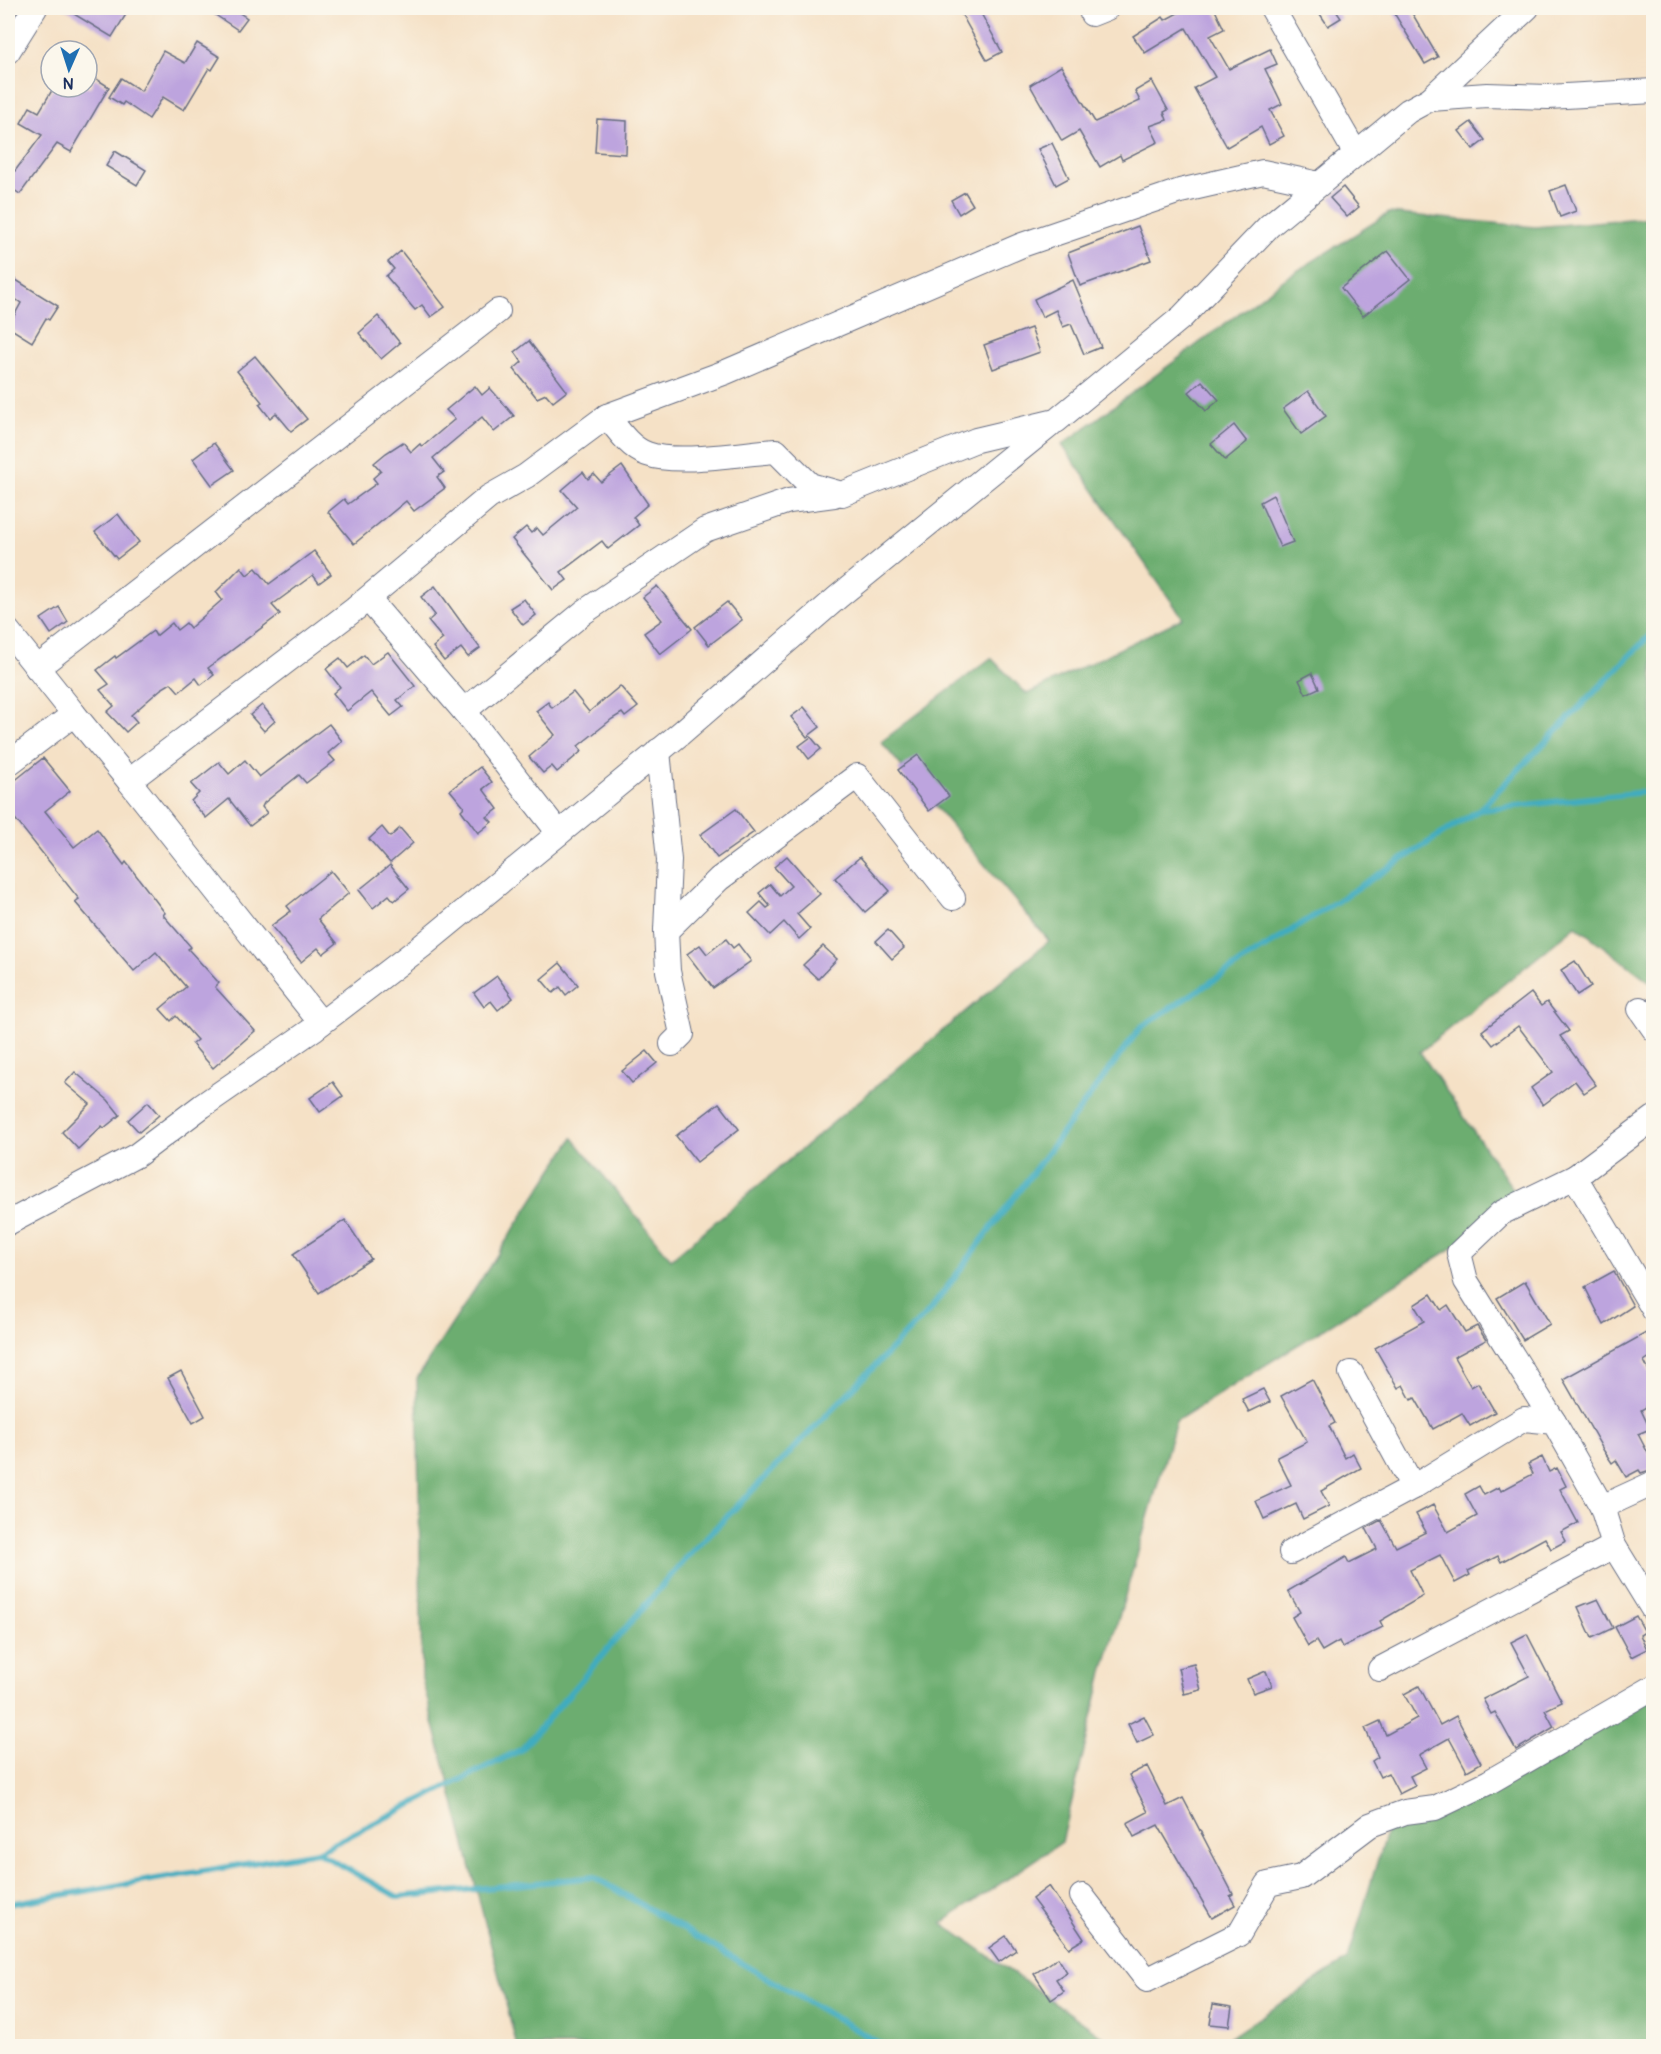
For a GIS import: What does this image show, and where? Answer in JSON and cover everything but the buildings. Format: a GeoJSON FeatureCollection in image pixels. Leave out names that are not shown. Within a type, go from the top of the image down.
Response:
{"type":"FeatureCollection","features":[{"type":"Feature","properties":{"kind":"street"},"geometry":{"type":"LineString","coordinates":[[8,51],[35,8]]}},
{"type":"Feature","properties":{"kind":"street"},"geometry":{"type":"LineString","coordinates":[[1272,8],[1356,154]]}},
{"type":"Feature","properties":{"kind":"street"},"geometry":{"type":"LineString","coordinates":[[8,1223],[137,1155],[202,1106],[321,1023],[422,946],[658,751],[838,597],[1182,317],[1269,226],[1408,111],[1430,99],[1527,8]]}},
{"type":"Feature","properties":{"kind":"street"},"geometry":{"type":"LineString","coordinates":[[1430,99],[1487,94],[1548,97],[1653,91]]}},
{"type":"Feature","properties":{"kind":"street"},"geometry":{"type":"LineString","coordinates":[[129,781],[368,599],[489,497],[526,476],[607,416],[726,372],[1022,244],[1180,191],[1263,172],[1319,184]]}},
{"type":"Feature","properties":{"kind":"street"},"geometry":{"type":"LineString","coordinates":[[38,668],[498,311]]}},
{"type":"Feature","properties":{"kind":"street"},"geometry":{"type":"LineString","coordinates":[[607,416],[626,440],[645,454],[668,459],[776,451],[810,484],[842,494]]}},
{"type":"Feature","properties":{"kind":"street"},"geometry":{"type":"LineString","coordinates":[[464,711],[584,612],[705,530],[789,501],[842,494],[976,440],[1056,421]]}},
{"type":"Feature","properties":{"kind":"street"},"geometry":{"type":"LineString","coordinates":[[368,599],[464,711],[559,833]]}},
{"type":"Feature","properties":{"kind":"street"},"geometry":{"type":"LineString","coordinates":[[8,631],[321,1023]]}},
{"type":"Feature","properties":{"kind":"street"},"geometry":{"type":"LineString","coordinates":[[8,764],[74,714]]}},
{"type":"Feature","properties":{"kind":"street"},"geometry":{"type":"LineString","coordinates":[[658,751],[669,860],[666,931],[668,971],[682,1034],[672,1044]]}},
{"type":"Feature","properties":{"kind":"street"},"geometry":{"type":"LineString","coordinates":[[666,931],[718,879],[857,776],[953,898]]}},
{"type":"Feature","properties":{"kind":"street"},"geometry":{"type":"LineString","coordinates":[[1640,1009],[1653,1029]]}},
{"type":"Feature","properties":{"kind":"street"},"geometry":{"type":"LineString","coordinates":[[1653,1118],[1575,1177],[1501,1213],[1459,1253],[1466,1281],[1554,1422],[1602,1508],[1614,1546],[1653,1611]]}},
{"type":"Feature","properties":{"kind":"street"},"geometry":{"type":"LineString","coordinates":[[1575,1177],[1653,1310]]}},
{"type":"Feature","properties":{"kind":"street"},"geometry":{"type":"LineString","coordinates":[[1351,1373],[1413,1487]]}},
{"type":"Feature","properties":{"kind":"street"},"geometry":{"type":"LineString","coordinates":[[1291,1552],[1413,1487],[1524,1419],[1554,1422]]}},
{"type":"Feature","properties":{"kind":"street"},"geometry":{"type":"LineString","coordinates":[[1602,1508],[1653,1482]]}},
{"type":"Feature","properties":{"kind":"street"},"geometry":{"type":"LineString","coordinates":[[1380,1669],[1614,1546]]}},
{"type":"Feature","properties":{"kind":"street"},"geometry":{"type":"LineString","coordinates":[[1082,1896],[1147,1980],[1239,1934],[1268,1884],[1301,1877],[1370,1825],[1405,1812],[1436,1808],[1546,1751],[1653,1687]]}},
{"type":"Feature","properties":{"kind":"green space"},"geometry":{"type":"Polygon","coordinates":[[[1389,213],[1535,227],[1653,217],[1653,984],[1576,926],[1420,1052],[1523,1204],[1176,1421],[1103,1672],[1062,1842],[942,1923],[1116,2046],[517,2046],[422,1679],[417,1378],[573,1138],[671,1259],[1049,941],[881,742],[991,658],[1027,694],[1183,618],[1062,445],[1289,276],[1389,213]]]}},
{"type":"Feature","properties":{"kind":"green space"},"geometry":{"type":"Polygon","coordinates":[[[1653,1696],[1653,2046],[1217,2046],[1348,1959],[1386,1832],[1653,1696]]]}},
{"type":"Feature","properties":{"kind":"waterway"},"geometry":{"type":"LineString","coordinates":[[8,1904],[317,1852],[522,1749],[684,1560],[931,1309],[1141,1027],[1479,810],[1654,631]]}},
{"type":"Feature","properties":{"kind":"waterway"},"geometry":{"type":"LineString","coordinates":[[1479,810],[1654,791]]}},
{"type":"Feature","properties":{"kind":"waterway"},"geometry":{"type":"LineString","coordinates":[[317,1852],[398,1897],[594,1877],[884,2046]]}}]}
